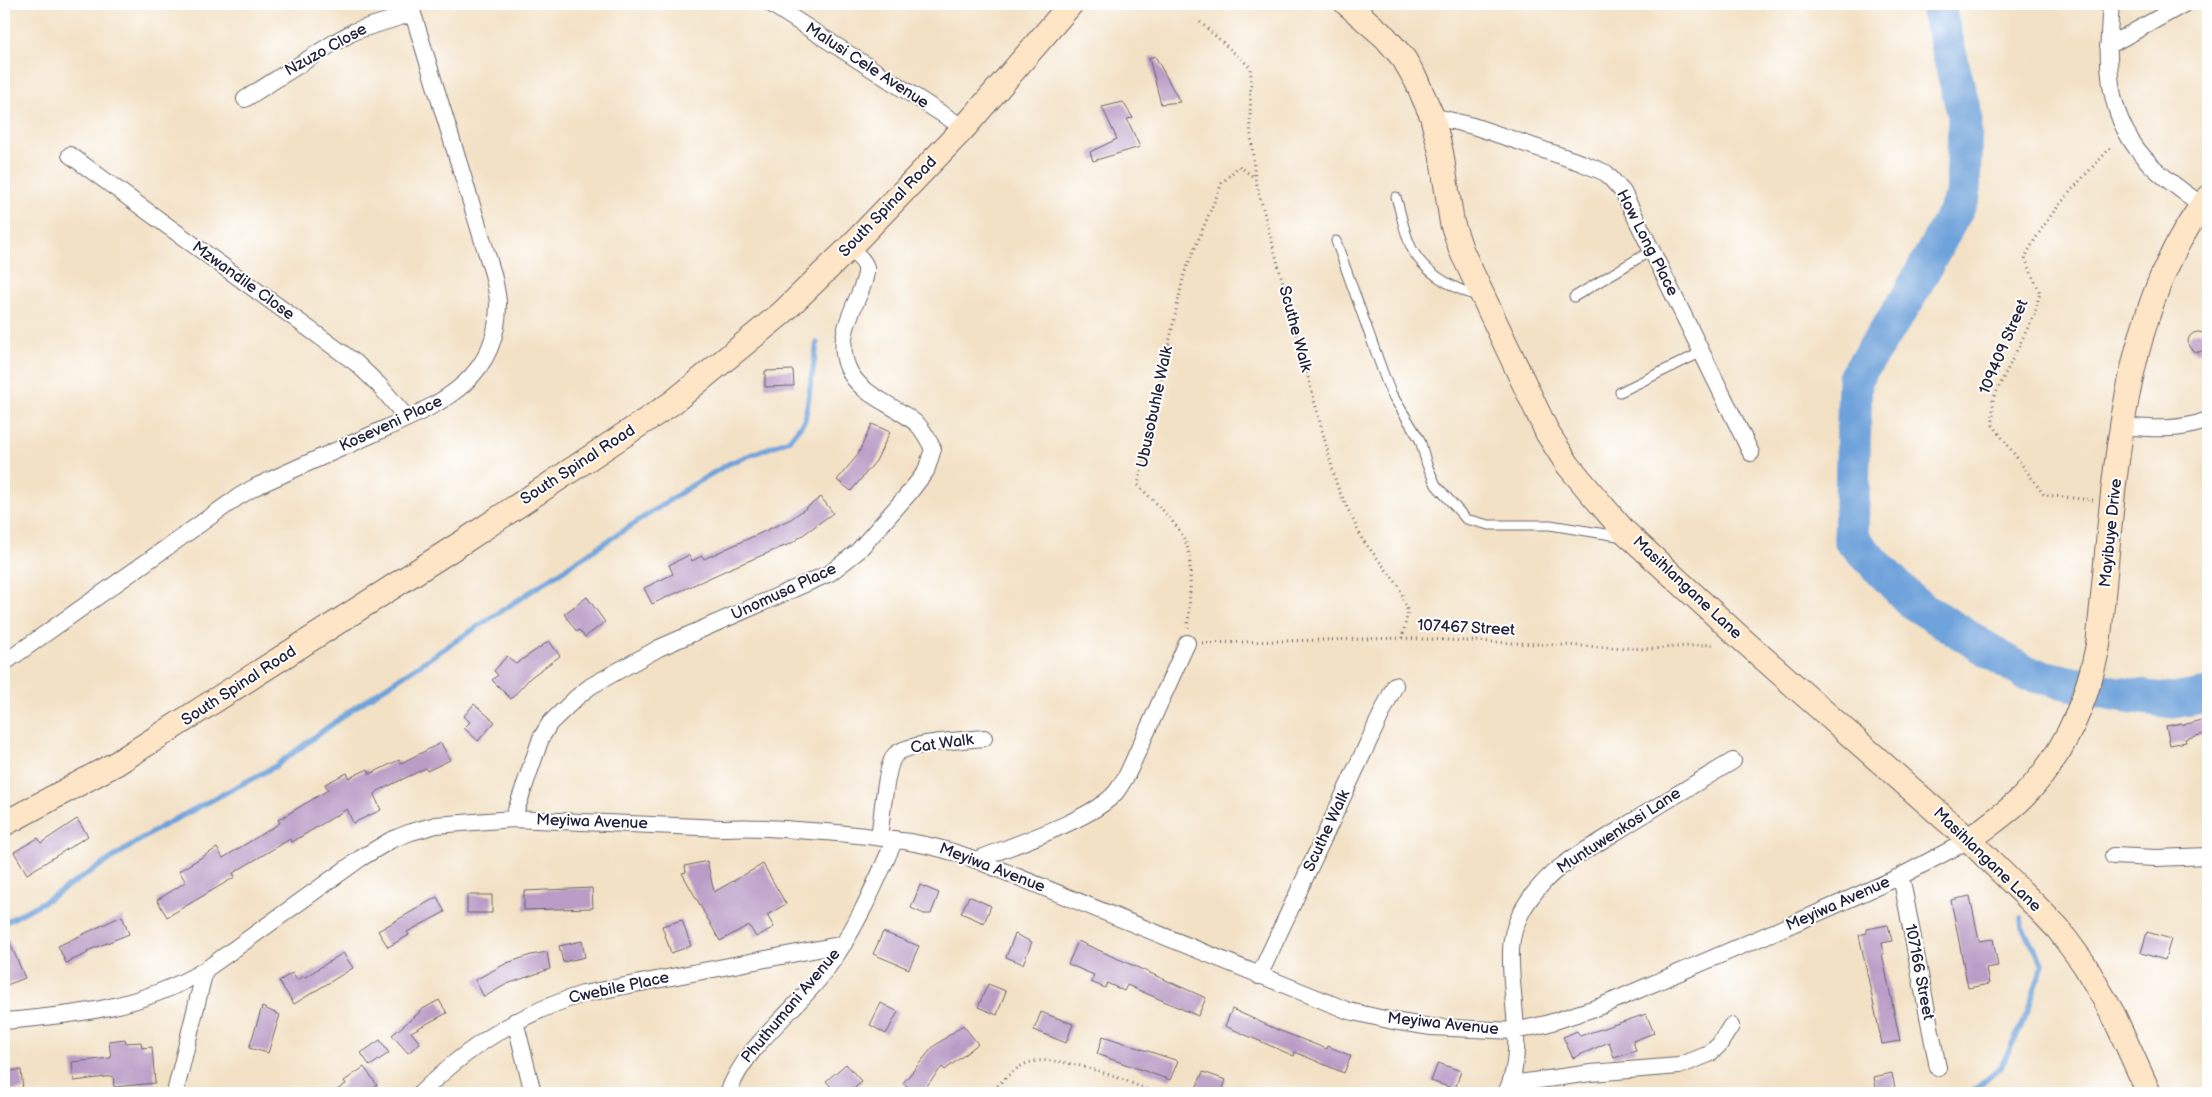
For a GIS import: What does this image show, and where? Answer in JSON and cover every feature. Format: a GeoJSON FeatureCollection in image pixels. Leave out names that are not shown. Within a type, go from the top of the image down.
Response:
{"type":"FeatureCollection","features":[{"type":"Feature","properties":{"kind":"street","name":"Malusi Cele Avenue"},"geometry":{"type":"LineString","coordinates":[[770,4],[964,128]]}},
{"type":"Feature","properties":{"kind":"street","name":"South Spinal Road"},"geometry":{"type":"LineString","coordinates":[[4,824],[117,763],[441,556],[672,403],[782,313],[849,248],[964,128],[1071,4]]}},
{"type":"Feature","properties":{"kind":"street","name":"Masihlangane Lane"},"geometry":{"type":"LineString","coordinates":[[1347,4],[1385,37],[1404,59],[1416,80],[1432,116],[1441,152],[1452,223],[1462,252],[1548,434],[1574,473],[1633,538],[1745,642],[1969,840],[2058,929],[2084,964],[2113,1014],[2149,1093]]}},
{"type":"Feature","properties":{"kind":"street"},"geometry":{"type":"LineString","coordinates":[[2111,4],[2108,46],[2112,94],[2117,116],[2125,132],[2151,166],[2205,202]]}},
{"type":"Feature","properties":{"kind":"street"},"geometry":{"type":"LineString","coordinates":[[2108,46],[2184,4]]}},
{"type":"Feature","properties":{"kind":"street","name":"Nzuzo Close"},"geometry":{"type":"LineString","coordinates":[[246,99],[319,51],[355,31],[411,9]]}},
{"type":"Feature","properties":{"kind":"street","name":"Koseveni Place"},"geometry":{"type":"LineString","coordinates":[[4,663],[238,497],[430,408],[464,385],[476,371],[490,348],[497,327],[498,302],[487,255],[411,9]]}},
{"type":"Feature","properties":{"kind":"street","name":"How Long Place"},"geometry":{"type":"LineString","coordinates":[[1432,116],[1473,126],[1582,163],[1606,173],[1624,192],[1751,453]]}},
{"type":"Feature","properties":{"kind":"street","name":"Mzwandile Close"},"geometry":{"type":"LineString","coordinates":[[70,155],[356,363],[379,385],[407,418]]}},
{"type":"Feature","properties":{"kind":"street","name":"Mayibuye Drive"},"geometry":{"type":"LineString","coordinates":[[1969,840],[2024,797],[2067,737],[2082,709],[2092,676],[2098,644],[2123,426],[2138,346],[2148,310],[2163,274],[2182,236],[2205,202]]}},
{"type":"Feature","properties":{"kind":"street","name":"Unomusa Place"},"geometry":{"type":"LineString","coordinates":[[513,819],[541,738],[550,723],[576,698],[591,686],[659,648],[830,572],[858,551],[910,492],[926,470],[933,449],[919,426],[870,392],[855,379],[848,368],[844,336],[846,324],[864,282],[866,269],[862,259],[849,248]]}},
{"type":"Feature","properties":{"kind":"street"},"geometry":{"type":"LineString","coordinates":[[2123,426],[2165,429],[2181,428],[2208,420]]}},
{"type":"Feature","properties":{"kind":"street"},"geometry":{"type":"LineString","coordinates":[[976,860],[1080,818],[1102,804],[1116,792],[1127,776],[1187,643]]}},
{"type":"Feature","properties":{"kind":"street","name":"Scuthe Walk"},"geometry":{"type":"LineString","coordinates":[[1260,976],[1395,685]]}},
{"type":"Feature","properties":{"kind":"street","name":"Cat Walk"},"geometry":{"type":"LineString","coordinates":[[887,838],[890,767],[895,755],[907,746],[984,738]]}},
{"type":"Feature","properties":{"kind":"street","name":"Muntuwenkosi Lane"},"geometry":{"type":"LineString","coordinates":[[1509,1088],[1515,1065],[1511,950],[1516,923],[1528,900],[1543,882],[1572,859],[1733,761]]}},
{"type":"Feature","properties":{"kind":"street","name":"Meyiwa Avenue"},"geometry":{"type":"LineString","coordinates":[[4,1021],[61,1015],[144,999],[178,986],[205,970],[361,858],[391,840],[436,825],[513,819],[722,828],[756,826],[887,838],[938,846],[1349,1011],[1394,1021],[1431,1026],[1515,1032],[1601,1006],[1901,876],[1969,840]]}},
{"type":"Feature","properties":{"kind":"street","name":"Phuthumani Avenue"},"geometry":{"type":"LineString","coordinates":[[728,1093],[735,1073],[822,974],[844,944],[887,838]]}},
{"type":"Feature","properties":{"kind":"street"},"geometry":{"type":"LineString","coordinates":[[2113,856],[2156,858],[2208,856]]}},
{"type":"Feature","properties":{"kind":"street","name":"107166 Street"},"geometry":{"type":"LineString","coordinates":[[1901,876],[1938,1068]]}},
{"type":"Feature","properties":{"kind":"street","name":"Cwebile Place"},"geometry":{"type":"LineString","coordinates":[[421,1093],[460,1057],[515,1021],[554,1003],[583,994],[844,944]]}},
{"type":"Feature","properties":{"kind":"street"},"geometry":{"type":"LineString","coordinates":[[175,1093],[205,970]]}},
{"type":"Feature","properties":{"kind":"street"},"geometry":{"type":"LineString","coordinates":[[515,1021],[532,1089],[531,1093]]}},
{"type":"Feature","properties":{"kind":"street"},"geometry":{"type":"LineString","coordinates":[[1509,1088],[1600,1072],[1679,1066],[1709,1054],[1719,1045],[1731,1026]]}},
{"type":"Feature","properties":{"kind":"lane"},"geometry":{"type":"LineString","coordinates":[[1396,196],[1411,247],[1420,262],[1452,287],[1483,299]]}},
{"type":"Feature","properties":{"kind":"lane"},"geometry":{"type":"LineString","coordinates":[[1336,241],[1391,393],[1420,440],[1427,465],[1436,485],[1451,504],[1466,519],[1489,525],[1550,525],[1633,538]]}},
{"type":"Feature","properties":{"kind":"lane"},"geometry":{"type":"LineString","coordinates":[[1574,297],[1652,250]]}},
{"type":"Feature","properties":{"kind":"lane"},"geometry":{"type":"LineString","coordinates":[[1620,392],[1702,352]]}},
{"type":"Feature","properties":{"kind":"path","name":"Scuthe Walk"},"geometry":{"type":"LineString","coordinates":[[1200,22],[1251,68],[1250,125],[1255,178],[1337,486],[1362,539],[1399,586],[1408,612],[1402,638]]}},
{"type":"Feature","properties":{"kind":"path","name":"109409 Street"},"geometry":{"type":"LineString","coordinates":[[2114,502],[2044,495],[1993,425],[1993,399],[2034,315],[2040,293],[2025,258],[2036,234],[2051,214],[2125,132]]}},
{"type":"Feature","properties":{"kind":"path","name":"Ubusobuhle Walk"},"geometry":{"type":"LineString","coordinates":[[1187,643],[1190,561],[1187,545],[1171,520],[1138,485],[1184,274],[1222,183],[1240,166],[1255,178]]}},
{"type":"Feature","properties":{"kind":"path","name":"107467 Street"},"geometry":{"type":"LineString","coordinates":[[1187,643],[1402,638],[1650,649],[1745,642]]}},
{"type":"Feature","properties":{"kind":"path"},"geometry":{"type":"LineString","coordinates":[[991,1093],[1024,1064],[1041,1062],[1071,1064],[1095,1070],[1156,1093]]}},
{"type":"Feature","properties":{"kind":"building"},"geometry":{"type":"Polygon","coordinates":[[[1155,56],[1180,102],[1161,104],[1149,58],[1155,56]]]}},
{"type":"Feature","properties":{"kind":"building"},"geometry":{"type":"Polygon","coordinates":[[[1123,102],[1133,118],[1127,119],[1140,147],[1093,161],[1090,152],[1117,139],[1102,107],[1123,102]]]}},
{"type":"Feature","properties":{"kind":"building"},"geometry":{"type":"Polygon","coordinates":[[[2198,332],[2205,335],[2208,342],[2205,349],[2198,352],[2191,349],[2188,342],[2191,335],[2198,332]]]}},
{"type":"Feature","properties":{"kind":"building"},"geometry":{"type":"Polygon","coordinates":[[[793,370],[794,386],[765,387],[765,371],[793,370]]]}},
{"type":"Feature","properties":{"kind":"building"},"geometry":{"type":"Polygon","coordinates":[[[872,424],[890,432],[876,461],[851,491],[837,480],[857,456],[872,424]]]}},
{"type":"Feature","properties":{"kind":"building"},"geometry":{"type":"Polygon","coordinates":[[[821,497],[833,513],[792,543],[652,604],[644,588],[673,574],[669,565],[689,555],[692,561],[702,556],[704,559],[791,519],[821,497]]]}},
{"type":"Feature","properties":{"kind":"building"},"geometry":{"type":"Polygon","coordinates":[[[587,597],[605,622],[585,637],[579,630],[577,632],[564,614],[587,597]]]}},
{"type":"Feature","properties":{"kind":"building"},"geometry":{"type":"Polygon","coordinates":[[[549,641],[560,656],[531,677],[511,699],[492,680],[498,675],[494,671],[507,656],[516,664],[549,641]]]}},
{"type":"Feature","properties":{"kind":"building"},"geometry":{"type":"Polygon","coordinates":[[[474,704],[495,722],[478,741],[464,728],[470,722],[464,716],[474,704]]]}},
{"type":"Feature","properties":{"kind":"building"},"geometry":{"type":"Polygon","coordinates":[[[2208,718],[2208,733],[2185,739],[2186,742],[2170,745],[2166,726],[2182,723],[2183,725],[2208,718]]]}},
{"type":"Feature","properties":{"kind":"building"},"geometry":{"type":"Polygon","coordinates":[[[441,743],[450,760],[427,771],[426,768],[378,791],[374,795],[381,810],[353,823],[347,809],[292,842],[290,839],[233,873],[235,877],[167,917],[157,900],[186,882],[179,871],[217,848],[223,858],[280,823],[278,820],[328,790],[325,784],[347,773],[349,778],[368,769],[370,774],[399,760],[401,763],[441,743]]]}},
{"type":"Feature","properties":{"kind":"building"},"geometry":{"type":"Polygon","coordinates":[[[77,819],[88,836],[27,874],[14,852],[38,838],[41,843],[77,819]]]}},
{"type":"Feature","properties":{"kind":"building"},"geometry":{"type":"Polygon","coordinates":[[[707,861],[714,892],[763,864],[786,904],[767,915],[774,927],[756,937],[749,925],[720,941],[682,873],[686,872],[685,866],[707,861]]]}},
{"type":"Feature","properties":{"kind":"building"},"geometry":{"type":"Polygon","coordinates":[[[920,885],[939,893],[931,914],[924,914],[911,908],[920,885]]]}},
{"type":"Feature","properties":{"kind":"building"},"geometry":{"type":"Polygon","coordinates":[[[592,888],[593,908],[524,910],[524,891],[592,888]]]}},
{"type":"Feature","properties":{"kind":"building"},"geometry":{"type":"Polygon","coordinates":[[[467,895],[492,895],[492,913],[467,913],[467,895]]]}},
{"type":"Feature","properties":{"kind":"building"},"geometry":{"type":"Polygon","coordinates":[[[969,896],[991,906],[984,923],[961,913],[969,896]]]}},
{"type":"Feature","properties":{"kind":"building"},"geometry":{"type":"Polygon","coordinates":[[[1970,896],[1979,941],[1993,939],[1998,966],[1986,968],[1989,984],[1968,988],[1951,900],[1970,896]]]}},
{"type":"Feature","properties":{"kind":"building"},"geometry":{"type":"Polygon","coordinates":[[[437,897],[445,912],[407,932],[409,935],[388,947],[378,931],[437,897]]]}},
{"type":"Feature","properties":{"kind":"building"},"geometry":{"type":"Polygon","coordinates":[[[122,916],[129,934],[87,951],[88,953],[66,963],[58,946],[122,916]]]}},
{"type":"Feature","properties":{"kind":"building"},"geometry":{"type":"Polygon","coordinates":[[[682,920],[691,946],[671,953],[662,926],[682,920]]]}},
{"type":"Feature","properties":{"kind":"building"},"geometry":{"type":"Polygon","coordinates":[[[1888,925],[1892,941],[1882,943],[1884,954],[1882,954],[1900,1041],[1882,1044],[1859,935],[1867,933],[1866,929],[1888,925]]]}},
{"type":"Feature","properties":{"kind":"building"},"geometry":{"type":"Polygon","coordinates":[[[4,929],[25,978],[4,986],[4,929]]]}},
{"type":"Feature","properties":{"kind":"building"},"geometry":{"type":"Polygon","coordinates":[[[883,932],[919,946],[909,969],[873,954],[883,932]]]}},
{"type":"Feature","properties":{"kind":"building"},"geometry":{"type":"Polygon","coordinates":[[[2147,932],[2171,939],[2165,960],[2141,953],[2147,932]]]}},
{"type":"Feature","properties":{"kind":"building"},"geometry":{"type":"Polygon","coordinates":[[[1015,934],[1032,942],[1023,964],[1006,957],[1015,934]]]}},
{"type":"Feature","properties":{"kind":"building"},"geometry":{"type":"Polygon","coordinates":[[[582,941],[585,957],[563,962],[559,946],[582,941]]]}},
{"type":"Feature","properties":{"kind":"building"},"geometry":{"type":"Polygon","coordinates":[[[1078,941],[1206,998],[1198,1016],[1127,985],[1124,991],[1107,983],[1105,988],[1091,982],[1094,975],[1068,964],[1078,941]]]}},
{"type":"Feature","properties":{"kind":"building"},"geometry":{"type":"Polygon","coordinates":[[[547,952],[550,969],[507,984],[484,997],[475,980],[507,963],[547,952]]]}},
{"type":"Feature","properties":{"kind":"building"},"geometry":{"type":"Polygon","coordinates":[[[343,953],[353,968],[294,1004],[279,981],[292,973],[297,980],[305,977],[343,953]]]}},
{"type":"Feature","properties":{"kind":"building"},"geometry":{"type":"Polygon","coordinates":[[[988,984],[1006,991],[997,1015],[978,1007],[988,984]]]}},
{"type":"Feature","properties":{"kind":"building"},"geometry":{"type":"Polygon","coordinates":[[[439,1000],[447,1013],[411,1032],[420,1043],[408,1053],[392,1035],[419,1011],[439,1000]]]}},
{"type":"Feature","properties":{"kind":"building"},"geometry":{"type":"Polygon","coordinates":[[[881,1003],[898,1012],[886,1034],[870,1025],[881,1003]]]}},
{"type":"Feature","properties":{"kind":"building"},"geometry":{"type":"Polygon","coordinates":[[[262,1007],[280,1015],[268,1053],[249,1048],[262,1007]]]}},
{"type":"Feature","properties":{"kind":"building"},"geometry":{"type":"Polygon","coordinates":[[[1232,1009],[1278,1030],[1327,1049],[1328,1046],[1351,1056],[1344,1073],[1295,1052],[1294,1056],[1225,1026],[1232,1009]]]}},
{"type":"Feature","properties":{"kind":"building"},"geometry":{"type":"Polygon","coordinates":[[[1041,1012],[1073,1024],[1066,1043],[1034,1030],[1041,1012]]]}},
{"type":"Feature","properties":{"kind":"building"},"geometry":{"type":"Polygon","coordinates":[[[1646,1014],[1654,1033],[1633,1041],[1636,1051],[1614,1058],[1609,1042],[1573,1058],[1563,1037],[1577,1031],[1580,1036],[1646,1014]]]}},
{"type":"Feature","properties":{"kind":"building"},"geometry":{"type":"Polygon","coordinates":[[[963,1025],[978,1044],[945,1070],[942,1067],[921,1093],[916,1093],[903,1083],[933,1047],[963,1025]]]}},
{"type":"Feature","properties":{"kind":"building"},"geometry":{"type":"Polygon","coordinates":[[[1103,1036],[1178,1061],[1170,1080],[1097,1054],[1103,1036]]]}},
{"type":"Feature","properties":{"kind":"building"},"geometry":{"type":"Polygon","coordinates":[[[125,1039],[126,1043],[141,1042],[142,1048],[152,1047],[155,1083],[114,1087],[113,1076],[74,1081],[72,1062],[111,1058],[109,1041],[125,1039]]]}},
{"type":"Feature","properties":{"kind":"building"},"geometry":{"type":"Polygon","coordinates":[[[380,1040],[389,1053],[370,1066],[361,1053],[380,1040]]]}},
{"type":"Feature","properties":{"kind":"building"},"geometry":{"type":"Polygon","coordinates":[[[1438,1063],[1461,1071],[1455,1089],[1431,1081],[1438,1063]]]}},
{"type":"Feature","properties":{"kind":"building"},"geometry":{"type":"Polygon","coordinates":[[[846,1064],[862,1082],[849,1093],[836,1093],[826,1081],[846,1064]]]}},
{"type":"Feature","properties":{"kind":"building"},"geometry":{"type":"Polygon","coordinates":[[[364,1067],[377,1085],[374,1087],[378,1093],[332,1093],[346,1084],[344,1081],[364,1067]]]}},
{"type":"Feature","properties":{"kind":"building"},"geometry":{"type":"Polygon","coordinates":[[[21,1070],[23,1090],[4,1091],[4,1071],[21,1070]]]}},
{"type":"Feature","properties":{"kind":"building"},"geometry":{"type":"Polygon","coordinates":[[[1203,1072],[1226,1080],[1221,1093],[1209,1093],[1196,1088],[1203,1072]]]}},
{"type":"Feature","properties":{"kind":"building"},"geometry":{"type":"Polygon","coordinates":[[[1892,1073],[1896,1093],[1877,1093],[1874,1077],[1892,1073]]]}},
{"type":"Feature","properties":{"kind":"waterway"},"geometry":{"type":"LineString","coordinates":[[1937,4],[1965,116],[1963,197],[1908,298],[1855,378],[1851,539],[1912,602],[2025,673],[2118,694],[2173,701],[2208,695]]}},
{"type":"Feature","properties":{"kind":"waterway"},"geometry":{"type":"LineString","coordinates":[[4,923],[45,901],[159,828],[274,767],[354,708],[691,486],[730,463],[789,440],[805,420],[817,343]]}},
{"type":"Feature","properties":{"kind":"waterway"},"geometry":{"type":"LineString","coordinates":[[1971,1093],[2001,1067],[2027,1013],[2043,964],[2022,927],[2021,918]]}}]}
